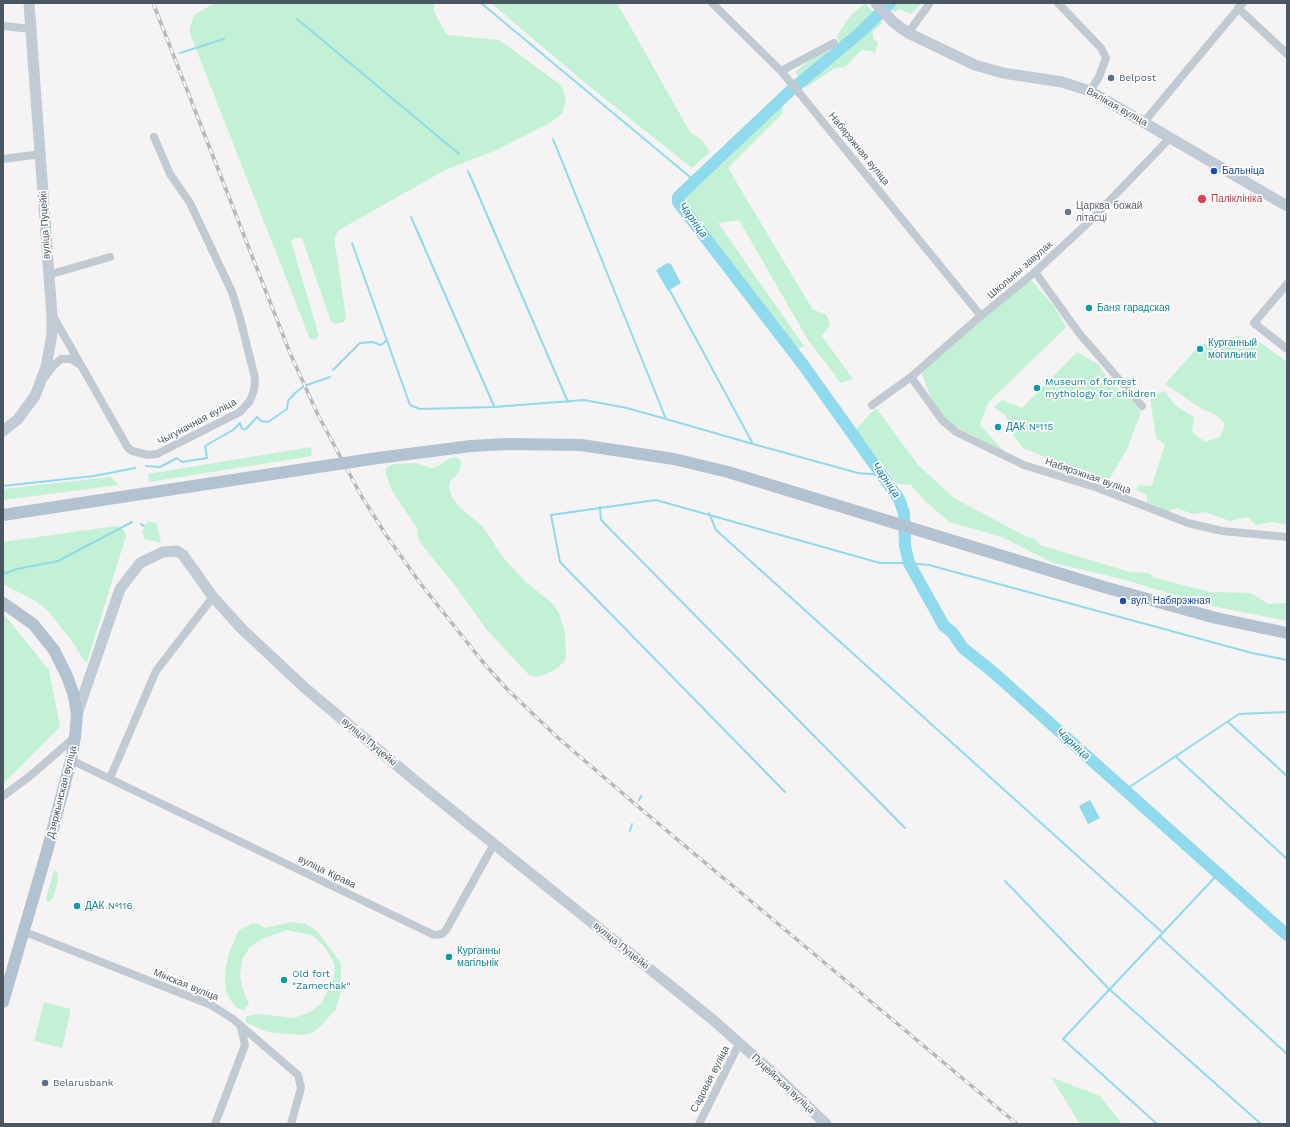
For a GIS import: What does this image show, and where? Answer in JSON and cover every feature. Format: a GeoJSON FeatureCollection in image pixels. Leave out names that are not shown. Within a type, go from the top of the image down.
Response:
{"type":"FeatureCollection","features":[{"type":"Feature","properties":{"kind":"main road"},"geometry":{"type":"LineString","coordinates":[[3,515],[378,458],[471,446],[508,444],[581,445],[674,459],[728,472],[880,517],[1137,597],[1216,618],[1287,633]]}},
{"type":"Feature","properties":{"kind":"main road","name":"Дзяржынская вуліца"},"geometry":{"type":"LineString","coordinates":[[3,603],[33,624],[54,650],[69,682],[77,714],[71,760],[25,932],[4,996]]}},
{"type":"Feature","properties":{"kind":"street","name":"вуліца Пуцейкі"},"geometry":{"type":"LineString","coordinates":[[3,431],[26,409],[42,382],[49,353],[52,316],[29,3]]}},
{"type":"Feature","properties":{"kind":"street","name":"Набярэжная вуліца"},"geometry":{"type":"LineString","coordinates":[[712,3],[781,72],[800,94],[981,316]]}},
{"type":"Feature","properties":{"kind":"street","name":"Вялікая вуліца"},"geometry":{"type":"LineString","coordinates":[[876,3],[893,22],[908,33],[975,65],[1003,73],[1062,82],[1090,91],[1287,206]]}},
{"type":"Feature","properties":{"kind":"street"},"geometry":{"type":"LineString","coordinates":[[908,33],[930,3]]}},
{"type":"Feature","properties":{"kind":"street"},"geometry":{"type":"LineString","coordinates":[[1058,3],[1100,48],[1106,58],[1090,91]]}},
{"type":"Feature","properties":{"kind":"street"},"geometry":{"type":"LineString","coordinates":[[1144,122],[1240,5],[1287,54]]}},
{"type":"Feature","properties":{"kind":"street"},"geometry":{"type":"LineString","coordinates":[[3,26],[31,29]]}},
{"type":"Feature","properties":{"kind":"street"},"geometry":{"type":"LineString","coordinates":[[781,72],[834,42]]}},
{"type":"Feature","properties":{"kind":"street","name":"Чыгуначная вуліца"},"geometry":{"type":"LineString","coordinates":[[52,316],[128,448],[142,454],[157,454],[240,412],[250,401],[254,390],[255,378],[232,292],[190,203],[170,174],[154,137]]}},
{"type":"Feature","properties":{"kind":"street","name":"Школьны завулак"},"geometry":{"type":"LineString","coordinates":[[872,404],[911,377],[981,316],[1035,272],[1091,220],[1170,138]]}},
{"type":"Feature","properties":{"kind":"street"},"geometry":{"type":"LineString","coordinates":[[3,159],[41,154]]}},
{"type":"Feature","properties":{"kind":"street"},"geometry":{"type":"LineString","coordinates":[[48,275],[110,257]]}},
{"type":"Feature","properties":{"kind":"street"},"geometry":{"type":"LineString","coordinates":[[1035,272],[1079,333],[1142,406]]}},
{"type":"Feature","properties":{"kind":"street"},"geometry":{"type":"LineString","coordinates":[[1287,284],[1254,323],[1287,349]]}},
{"type":"Feature","properties":{"kind":"street"},"geometry":{"type":"LineString","coordinates":[[42,382],[53,366],[61,359],[71,359],[80,365]]}},
{"type":"Feature","properties":{"kind":"street","name":"Набярэжная вуліца"},"geometry":{"type":"LineString","coordinates":[[911,377],[942,420],[956,432],[1024,465],[1098,488],[1188,523],[1222,531],[1287,537]]}},
{"type":"Feature","properties":{"kind":"street","name":"вуліца Пуцейкі"},"geometry":{"type":"LineString","coordinates":[[77,714],[120,589],[140,564],[164,552],[177,551],[183,555],[213,597],[242,629],[305,688],[418,783],[712,1019],[740,1044]]}},
{"type":"Feature","properties":{"kind":"street"},"geometry":{"type":"LineString","coordinates":[[110,778],[156,671],[213,597]]}},
{"type":"Feature","properties":{"kind":"street"},"geometry":{"type":"LineString","coordinates":[[3,796],[30,776],[75,736]]}},
{"type":"Feature","properties":{"kind":"street","name":"вуліца Кірава"},"geometry":{"type":"LineString","coordinates":[[71,760],[434,935],[442,934],[446,930],[494,844]]}},
{"type":"Feature","properties":{"kind":"street","name":"Мінская вуліца"},"geometry":{"type":"LineString","coordinates":[[25,932],[211,1005],[233,1019],[298,1075],[301,1088],[291,1124]]}},
{"type":"Feature","properties":{"kind":"street"},"geometry":{"type":"LineString","coordinates":[[215,1124],[245,1045],[241,1027]]}},
{"type":"Feature","properties":{"kind":"street","name":"Садовая вуліца"},"geometry":{"type":"LineString","coordinates":[[699,1124],[740,1044]]}},
{"type":"Feature","properties":{"kind":"street","name":"Пуцейская вуліца"},"geometry":{"type":"LineString","coordinates":[[740,1044],[773,1073],[826,1124]]}},
{"type":"Feature","properties":{"kind":"green space"},"geometry":{"type":"Polygon","coordinates":[[[215,3],[434,3],[434,12],[447,35],[499,40],[561,85],[566,99],[562,114],[551,122],[497,150],[445,170],[339,230],[335,236],[335,243],[346,318],[344,322],[335,324],[331,321],[302,238],[295,238],[291,241],[319,336],[315,339],[310,339],[189,31],[194,15],[215,3]]]}},
{"type":"Feature","properties":{"kind":"green space"},"geometry":{"type":"Polygon","coordinates":[[[491,3],[617,3],[690,132],[702,140],[710,152],[692,168],[584,82],[491,3]]]}},
{"type":"Feature","properties":{"kind":"green space"},"geometry":{"type":"Polygon","coordinates":[[[865,3],[883,23],[873,31],[873,38],[878,43],[875,52],[862,50],[846,67],[835,68],[805,88],[795,72],[818,53],[825,51],[828,53],[839,43],[837,36],[849,17],[865,3]]]}},
{"type":"Feature","properties":{"kind":"green space"},"geometry":{"type":"Polygon","coordinates":[[[886,3],[922,3],[911,14],[899,9],[894,12],[886,3]]]}},
{"type":"Feature","properties":{"kind":"green space"},"geometry":{"type":"Polygon","coordinates":[[[782,105],[783,113],[728,168],[813,310],[826,314],[830,325],[822,336],[853,379],[841,383],[808,340],[739,220],[718,223],[804,346],[795,350],[683,199],[725,161],[782,105]]]}},
{"type":"Feature","properties":{"kind":"green space"},"geometry":{"type":"Polygon","coordinates":[[[1030,279],[1053,305],[1066,327],[988,403],[980,425],[1005,452],[958,428],[937,412],[923,377],[922,370],[1030,279]]]}},
{"type":"Feature","properties":{"kind":"green space"},"geometry":{"type":"Polygon","coordinates":[[[1238,336],[1258,341],[1287,362],[1287,525],[1272,522],[1256,525],[1248,517],[1230,521],[1205,512],[1192,514],[1177,508],[1168,511],[1147,502],[1147,495],[1136,490],[1139,485],[1152,486],[1165,444],[1156,438],[1150,397],[1164,391],[1176,406],[1194,417],[1192,432],[1205,442],[1220,437],[1225,424],[1216,415],[1202,409],[1165,384],[1200,345],[1238,336]]]}},
{"type":"Feature","properties":{"kind":"green space"},"geometry":{"type":"Polygon","coordinates":[[[1077,352],[1098,364],[1110,382],[1132,400],[1141,412],[1127,449],[1107,483],[1023,448],[1013,435],[1006,416],[994,407],[1002,400],[1022,408],[1077,352]]]}},
{"type":"Feature","properties":{"kind":"green space"},"geometry":{"type":"Polygon","coordinates":[[[876,408],[919,466],[954,498],[1027,537],[1034,538],[1040,545],[1130,572],[1149,573],[1155,578],[1210,592],[1251,593],[1268,604],[1287,603],[1287,621],[1207,605],[1122,579],[1053,563],[1002,537],[949,522],[924,500],[911,485],[897,484],[856,429],[876,408]]]}},
{"type":"Feature","properties":{"kind":"green space"},"geometry":{"type":"Polygon","coordinates":[[[311,447],[312,456],[149,482],[148,474],[311,447]]]}},
{"type":"Feature","properties":{"kind":"green space"},"geometry":{"type":"Polygon","coordinates":[[[456,457],[461,461],[461,467],[456,476],[450,481],[449,486],[451,495],[458,506],[483,527],[505,560],[526,582],[553,604],[559,613],[565,633],[566,657],[564,662],[556,669],[544,675],[535,677],[530,676],[487,630],[457,588],[422,545],[418,537],[417,528],[392,491],[386,474],[386,468],[393,464],[416,463],[431,468],[437,467],[448,459],[456,457]]]}},
{"type":"Feature","properties":{"kind":"green space"},"geometry":{"type":"Polygon","coordinates":[[[111,477],[119,485],[3,500],[3,489],[111,477]]]}},
{"type":"Feature","properties":{"kind":"green space"},"geometry":{"type":"Polygon","coordinates":[[[149,521],[157,524],[161,543],[145,539],[142,533],[145,524],[149,521]]]}},
{"type":"Feature","properties":{"kind":"green space"},"geometry":{"type":"Polygon","coordinates":[[[116,526],[123,529],[126,536],[87,662],[85,662],[71,640],[49,612],[36,601],[3,584],[3,542],[116,526]]]}},
{"type":"Feature","properties":{"kind":"green space"},"geometry":{"type":"Polygon","coordinates":[[[3,613],[49,670],[60,727],[3,784],[3,613]]]}},
{"type":"Feature","properties":{"kind":"green space"},"geometry":{"type":"Polygon","coordinates":[[[54,871],[57,872],[58,880],[53,899],[47,902],[46,898],[54,871]]]}},
{"type":"Feature","properties":{"kind":"green space"},"geometry":{"type":"Polygon","coordinates":[[[292,922],[306,924],[318,932],[341,963],[341,989],[336,1009],[321,1026],[312,1033],[300,1035],[268,1032],[247,1023],[245,1020],[247,1016],[260,1014],[294,1018],[310,1012],[321,1004],[333,980],[335,971],[334,963],[326,949],[318,940],[311,935],[287,930],[260,940],[249,948],[242,960],[240,975],[242,987],[249,1004],[244,1010],[237,1008],[231,1001],[226,991],[225,979],[226,966],[230,950],[239,930],[253,923],[259,924],[264,928],[292,922]]]}},
{"type":"Feature","properties":{"kind":"green space"},"geometry":{"type":"Polygon","coordinates":[[[44,1002],[71,1009],[62,1048],[34,1041],[44,1002]]]}},
{"type":"Feature","properties":{"kind":"green space"},"geometry":{"type":"Polygon","coordinates":[[[1051,1077],[1100,1096],[1122,1124],[1080,1124],[1051,1077]]]}},
{"type":"Feature","properties":{"kind":"water"},"geometry":{"type":"Polygon","coordinates":[[[667,263],[671,264],[681,283],[668,291],[656,270],[667,263]]]}},
{"type":"Feature","properties":{"kind":"water"},"geometry":{"type":"Polygon","coordinates":[[[1090,800],[1100,818],[1088,824],[1079,806],[1090,800]]]}},
{"type":"Feature","properties":{"kind":"waterway"},"geometry":{"type":"LineString","coordinates":[[481,3],[696,182]]}},
{"type":"Feature","properties":{"kind":"waterway","name":"Чарніца"},"geometry":{"type":"LineString","coordinates":[[887,6],[890,3]]}},
{"type":"Feature","properties":{"kind":"waterway","name":"Чарніца"},"geometry":{"type":"LineString","coordinates":[[878,15],[862,31],[790,91],[678,197],[678,202],[804,366],[899,499],[904,513],[905,546],[909,563],[944,626],[952,632],[963,648],[993,672],[1287,935]]}},
{"type":"Feature","properties":{"kind":"waterway"},"geometry":{"type":"LineString","coordinates":[[297,19],[459,154]]}},
{"type":"Feature","properties":{"kind":"waterway"},"geometry":{"type":"LineString","coordinates":[[180,53],[224,39]]}},
{"type":"Feature","properties":{"kind":"waterway"},"geometry":{"type":"LineString","coordinates":[[553,139],[666,419],[753,444]]}},
{"type":"Feature","properties":{"kind":"waterway"},"geometry":{"type":"LineString","coordinates":[[468,171],[568,402]]}},
{"type":"Feature","properties":{"kind":"waterway"},"geometry":{"type":"LineString","coordinates":[[411,217],[494,406]]}},
{"type":"Feature","properties":{"kind":"waterway"},"geometry":{"type":"LineString","coordinates":[[352,243],[410,405],[420,409],[494,407],[584,400],[627,408],[666,419]]}},
{"type":"Feature","properties":{"kind":"waterway"},"geometry":{"type":"LineString","coordinates":[[669,289],[753,444],[858,473],[882,475]]}},
{"type":"Feature","properties":{"kind":"waterway"},"geometry":{"type":"LineString","coordinates":[[333,370],[360,343],[372,342],[381,345],[387,340]]}},
{"type":"Feature","properties":{"kind":"waterway"},"geometry":{"type":"LineString","coordinates":[[146,466],[160,467],[177,458],[182,462],[207,458],[205,446],[233,430],[240,423],[242,429],[246,429],[257,417],[261,421],[268,422],[287,409],[288,401],[304,386],[330,377]]}},
{"type":"Feature","properties":{"kind":"waterway"},"geometry":{"type":"LineString","coordinates":[[3,486],[94,476],[135,468]]}},
{"type":"Feature","properties":{"kind":"waterway"},"geometry":{"type":"LineString","coordinates":[[785,792],[560,562],[551,515],[656,500],[880,563],[929,565],[1252,653],[1287,660]]}},
{"type":"Feature","properties":{"kind":"waterway"},"geometry":{"type":"LineString","coordinates":[[600,507],[601,520],[905,828]]}},
{"type":"Feature","properties":{"kind":"waterway"},"geometry":{"type":"LineString","coordinates":[[709,513],[716,530],[1163,933]]}},
{"type":"Feature","properties":{"kind":"waterway"},"geometry":{"type":"LineString","coordinates":[[3,574],[17,569],[58,561],[132,522]]}},
{"type":"Feature","properties":{"kind":"waterway"},"geometry":{"type":"LineString","coordinates":[[1125,790],[1239,714],[1287,712]]}},
{"type":"Feature","properties":{"kind":"waterway"},"geometry":{"type":"LineString","coordinates":[[1228,722],[1287,776]]}},
{"type":"Feature","properties":{"kind":"waterway"},"geometry":{"type":"LineString","coordinates":[[1175,756],[1287,859]]}},
{"type":"Feature","properties":{"kind":"waterway"},"geometry":{"type":"LineString","coordinates":[[639,800],[641,796]]}},
{"type":"Feature","properties":{"kind":"waterway"},"geometry":{"type":"LineString","coordinates":[[630,831],[632,824]]}},
{"type":"Feature","properties":{"kind":"waterway"},"geometry":{"type":"LineString","coordinates":[[1157,1124],[1063,1039],[1218,874]]}},
{"type":"Feature","properties":{"kind":"waterway"},"geometry":{"type":"LineString","coordinates":[[1005,881],[1109,989],[1261,1124]]}},
{"type":"Feature","properties":{"kind":"waterway"},"geometry":{"type":"LineString","coordinates":[[1160,937],[1287,1054]]}},
{"type":"Feature","properties":{"kind":"railway"},"geometry":{"type":"LineString","coordinates":[[153,3],[290,353],[318,415],[362,497],[386,535],[420,583],[482,661],[507,689],[556,736],[1017,1124]]}},
{"type":"Feature","properties":{"kind":"place","name":"Belpost"},"geometry":{"type":"Point","coordinates":[1111,78]}},
{"type":"Feature","properties":{"kind":"place","name":"Бальніца"},"geometry":{"type":"Point","coordinates":[1214,171]}},
{"type":"Feature","properties":{"kind":"place","name":"Паліклініка"},"geometry":{"type":"Point","coordinates":[1202,199]}},
{"type":"Feature","properties":{"kind":"place","name":"Царква божай літасці"},"geometry":{"type":"Point","coordinates":[1068,212]}},
{"type":"Feature","properties":{"kind":"place","name":"Баня гарадская"},"geometry":{"type":"Point","coordinates":[1089,308]}},
{"type":"Feature","properties":{"kind":"place","name":"Курганный могильник"},"geometry":{"type":"Point","coordinates":[1200,349]}},
{"type":"Feature","properties":{"kind":"place","name":"Museum of forrest mythology for children"},"geometry":{"type":"Point","coordinates":[1037,388]}},
{"type":"Feature","properties":{"kind":"place","name":"ДАК №115"},"geometry":{"type":"Point","coordinates":[998,427]}},
{"type":"Feature","properties":{"kind":"place","name":"вул. Набярэжная"},"geometry":{"type":"Point","coordinates":[1123,601]}},
{"type":"Feature","properties":{"kind":"place","name":"ДАК №116"},"geometry":{"type":"Point","coordinates":[77,906]}},
{"type":"Feature","properties":{"kind":"place","name":"Курганны магільнік"},"geometry":{"type":"Point","coordinates":[449,957]}},
{"type":"Feature","properties":{"kind":"place","name":"Old fort \"Zamechak\""},"geometry":{"type":"Point","coordinates":[284,980]}},
{"type":"Feature","properties":{"kind":"place","name":"Belarusbank"},"geometry":{"type":"Point","coordinates":[45,1083]}}]}
